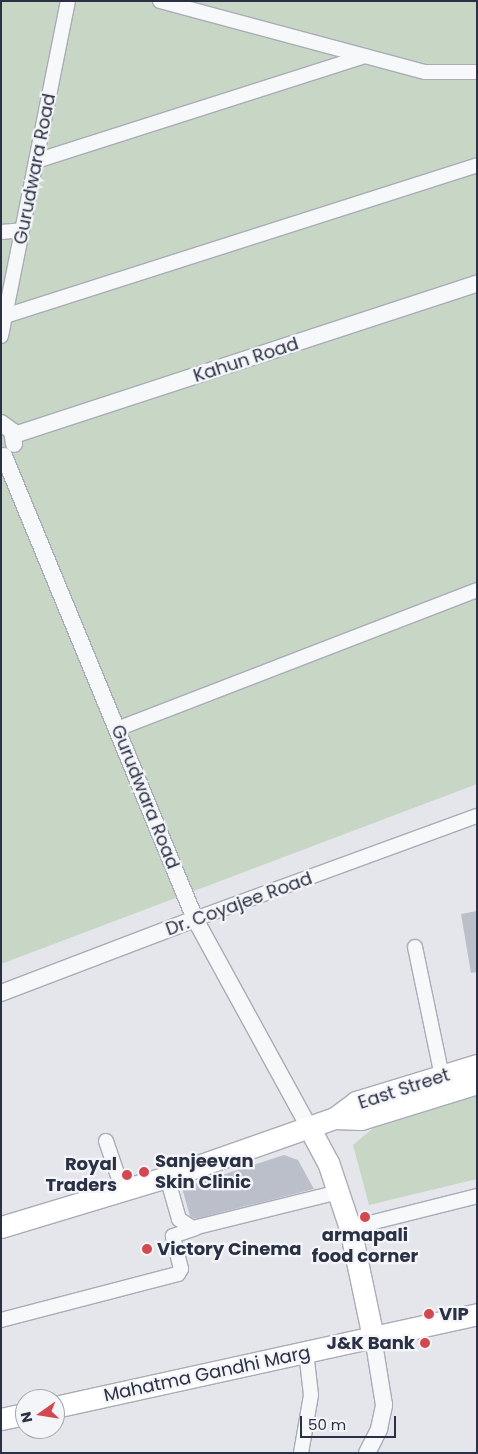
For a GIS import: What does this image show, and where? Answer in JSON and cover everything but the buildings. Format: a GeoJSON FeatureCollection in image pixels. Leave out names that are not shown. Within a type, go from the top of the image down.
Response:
{"type":"FeatureCollection","features":[{"type":"Feature","properties":{"kind":"main road","name":"East Street"},"geometry":{"type":"LineString","coordinates":[[1,1227],[122,1188],[167,1176],[335,1118],[356,1102],[477,1065]]}},
{"type":"Feature","properties":{"kind":"main road","name":"East Street"},"geometry":{"type":"LineString","coordinates":[[335,1118],[361,1119],[477,1083]]}},
{"type":"Feature","properties":{"kind":"main road"},"geometry":{"type":"LineString","coordinates":[[309,1127],[328,1162],[350,1228],[373,1337]]}},
{"type":"Feature","properties":{"kind":"main road","name":"Mahatma Gandhi Marg"},"geometry":{"type":"LineString","coordinates":[[65,1405],[477,1314]]}},
{"type":"Feature","properties":{"kind":"main road"},"geometry":{"type":"LineString","coordinates":[[1,1419],[15,1416]]}},
{"type":"Feature","properties":{"kind":"street","name":"Gurudwara Road"},"geometry":{"type":"LineString","coordinates":[[1,336],[68,1]]}},
{"type":"Feature","properties":{"kind":"street"},"geometry":{"type":"LineString","coordinates":[[160,1],[425,72],[477,72]]}},
{"type":"Feature","properties":{"kind":"street"},"geometry":{"type":"LineString","coordinates":[[36,161],[365,56]]}},
{"type":"Feature","properties":{"kind":"street"},"geometry":{"type":"LineString","coordinates":[[5,316],[477,165]]}},
{"type":"Feature","properties":{"kind":"street"},"geometry":{"type":"LineString","coordinates":[[1,232],[22,230]]}},
{"type":"Feature","properties":{"kind":"street","name":"Kahun Road"},"geometry":{"type":"LineString","coordinates":[[14,435],[477,284]]}},
{"type":"Feature","properties":{"kind":"street"},"geometry":{"type":"LineString","coordinates":[[1,423],[14,435],[14,445],[3,456]]}},
{"type":"Feature","properties":{"kind":"street","name":"Gurudwara Road"},"geometry":{"type":"LineString","coordinates":[[3,456],[195,919],[309,1127]]}},
{"type":"Feature","properties":{"kind":"street"},"geometry":{"type":"LineString","coordinates":[[117,729],[477,590]]}},
{"type":"Feature","properties":{"kind":"street","name":"Dr. Coyajee Road"},"geometry":{"type":"LineString","coordinates":[[1,992],[477,816]]}},
{"type":"Feature","properties":{"kind":"street"},"geometry":{"type":"LineString","coordinates":[[415,947],[442,1076]]}},
{"type":"Feature","properties":{"kind":"street"},"geometry":{"type":"LineString","coordinates":[[106,1141],[122,1188]]}},
{"type":"Feature","properties":{"kind":"street"},"geometry":{"type":"LineString","coordinates":[[167,1176],[180,1219],[186,1226],[196,1228]]}},
{"type":"Feature","properties":{"kind":"street"},"geometry":{"type":"LineString","coordinates":[[1,1320],[178,1274],[181,1269],[173,1236],[196,1228],[338,1192]]}},
{"type":"Feature","properties":{"kind":"street"},"geometry":{"type":"LineString","coordinates":[[350,1228],[477,1196]]}},
{"type":"Feature","properties":{"kind":"street"},"geometry":{"type":"LineString","coordinates":[[367,1453],[379,1429],[384,1404],[373,1337]]}},
{"type":"Feature","properties":{"kind":"street"},"geometry":{"type":"LineString","coordinates":[[301,1453],[311,1395],[306,1352]]}},
{"type":"Feature","properties":{"kind":"green space"},"geometry":{"type":"Polygon","coordinates":[[[1,1],[477,1],[477,784],[1,964],[1,1]]]}},
{"type":"Feature","properties":{"kind":"green space"},"geometry":{"type":"Polygon","coordinates":[[[477,1095],[477,1179],[369,1205],[353,1145],[379,1123],[477,1095]]]}},
{"type":"Feature","properties":{"kind":"place","name":"Sanjeevan Skin Clinic"},"geometry":{"type":"Point","coordinates":[144,1172]}},
{"type":"Feature","properties":{"kind":"place","name":"Royal Traders"},"geometry":{"type":"Point","coordinates":[127,1175]}},
{"type":"Feature","properties":{"kind":"place","name":"armapali food corner"},"geometry":{"type":"Point","coordinates":[365,1217]}},
{"type":"Feature","properties":{"kind":"place","name":"Victory Cinema"},"geometry":{"type":"Point","coordinates":[147,1249]}},
{"type":"Feature","properties":{"kind":"place","name":"VIP"},"geometry":{"type":"Point","coordinates":[429,1314]}},
{"type":"Feature","properties":{"kind":"place","name":"J&K Bank"},"geometry":{"type":"Point","coordinates":[425,1343]}}]}
